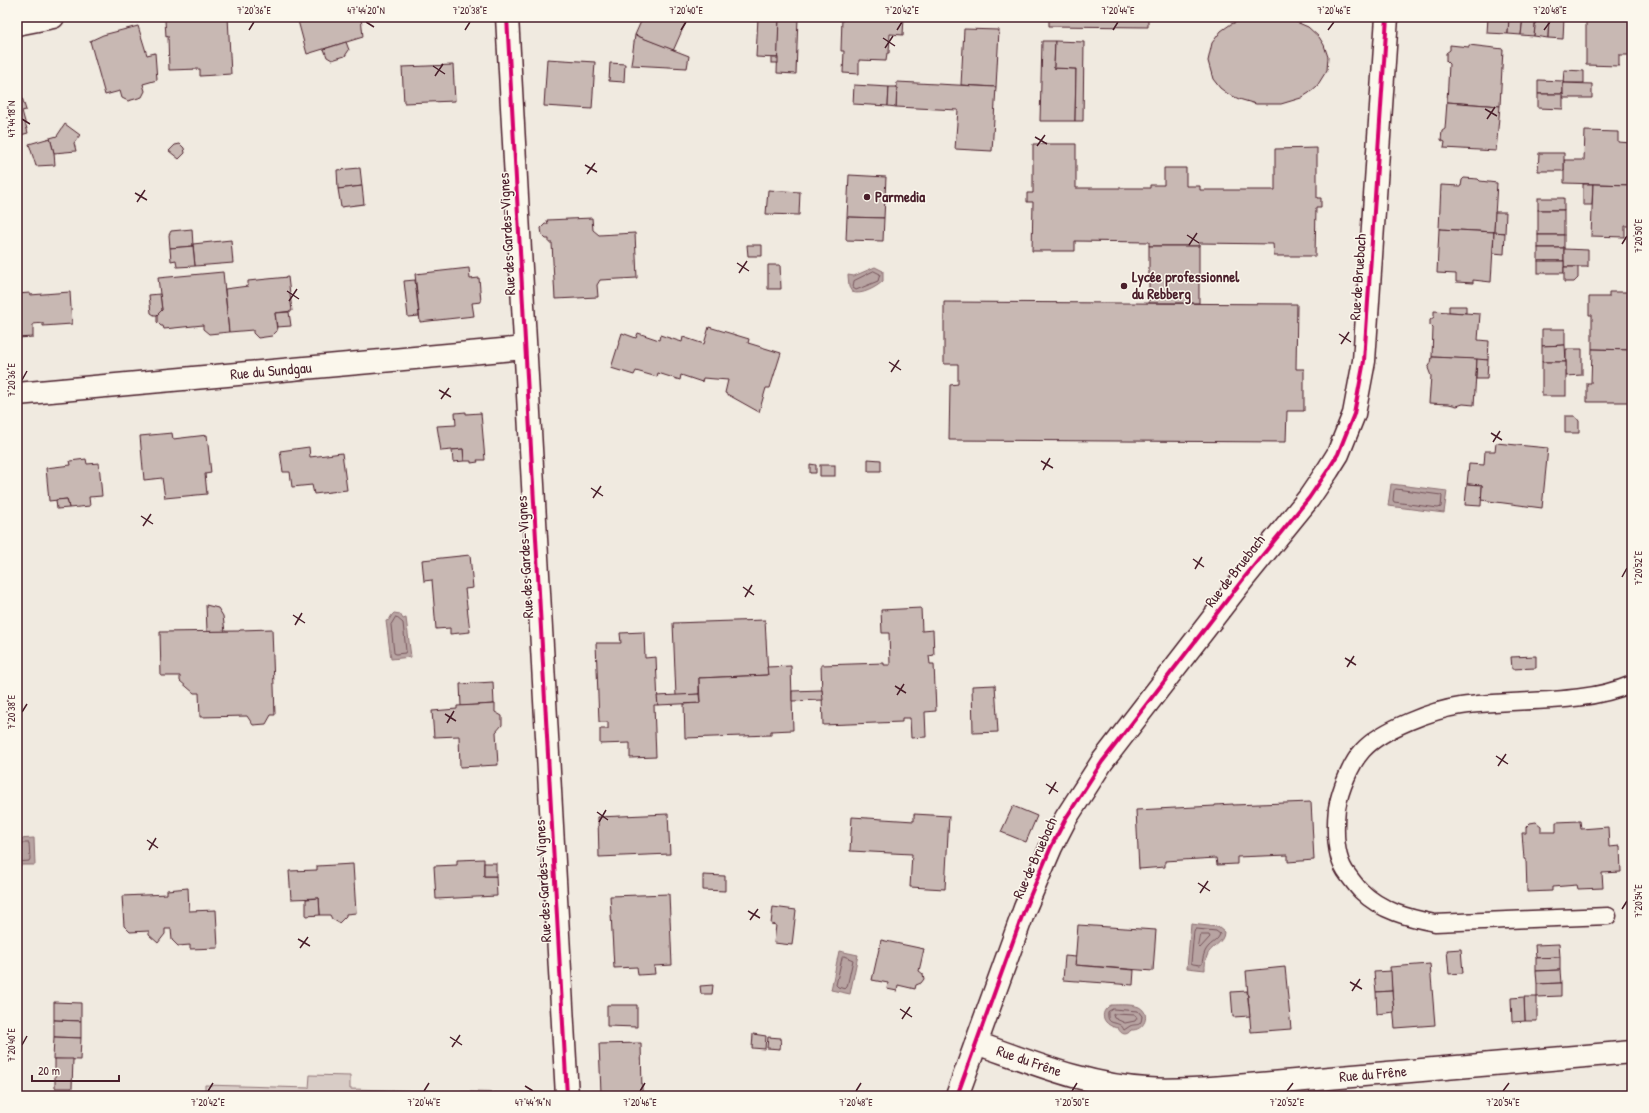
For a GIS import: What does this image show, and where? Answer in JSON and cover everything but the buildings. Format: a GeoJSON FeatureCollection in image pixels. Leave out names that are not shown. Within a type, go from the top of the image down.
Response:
{"type":"FeatureCollection","features":[{"type":"Feature","properties":{"kind":"street"},"geometry":{"type":"LineString","coordinates":[[17,24],[53,17]]}},
{"type":"Feature","properties":{"kind":"street","name":"Rue des Gardes-Vignes"},"geometry":{"type":"LineString","coordinates":[[507,17],[567,1096]]}},
{"type":"Feature","properties":{"kind":"street","name":"Rue de Bruebach"},"geometry":{"type":"LineString","coordinates":[[957,1096],[1038,875],[1066,818],[1083,788],[1230,596],[1309,498],[1328,470],[1346,434],[1359,392],[1364,361],[1387,17]]}},
{"type":"Feature","properties":{"kind":"street","name":"Rue du Sundgau"},"geometry":{"type":"LineString","coordinates":[[17,394],[525,348]]}},
{"type":"Feature","properties":{"kind":"street","name":"Rue du Frêne"},"geometry":{"type":"LineString","coordinates":[[976,1042],[1055,1070],[1089,1080],[1146,1089],[1172,1090],[1224,1087],[1632,1052]]}},
{"type":"Feature","properties":{"kind":"lane"},"geometry":{"type":"LineString","coordinates":[[1608,916],[1435,923],[1408,918],[1384,908],[1361,892],[1345,871],[1336,845],[1336,818],[1339,796],[1350,770],[1362,751],[1379,736],[1418,718],[1460,706],[1587,696],[1632,684]]}},
{"type":"Feature","properties":{"kind":"shaded area"},"geometry":{"type":"Polygon","coordinates":[[[310,1075],[350,1076],[350,1089],[514,1093],[524,1096],[205,1096],[205,1085],[309,1088],[310,1075]]]}},
{"type":"Feature","properties":{"kind":"water"},"geometry":{"type":"Polygon","coordinates":[[[875,267],[883,271],[883,281],[877,286],[864,292],[852,292],[849,287],[848,275],[854,276],[875,267]]]}},
{"type":"Feature","properties":{"kind":"water"},"geometry":{"type":"Polygon","coordinates":[[[1391,484],[1447,491],[1444,513],[1388,506],[1391,484]]]}},
{"type":"Feature","properties":{"kind":"water"},"geometry":{"type":"Polygon","coordinates":[[[394,613],[400,614],[403,619],[406,618],[411,657],[391,659],[386,621],[389,620],[394,613]]]}},
{"type":"Feature","properties":{"kind":"water"},"geometry":{"type":"Polygon","coordinates":[[[34,838],[35,865],[17,865],[17,839],[34,838]]]}},
{"type":"Feature","properties":{"kind":"water"},"geometry":{"type":"Polygon","coordinates":[[[1191,924],[1218,927],[1224,932],[1222,939],[1211,950],[1206,959],[1205,970],[1187,968],[1191,924]]]}},
{"type":"Feature","properties":{"kind":"water"},"geometry":{"type":"Polygon","coordinates":[[[839,951],[858,955],[850,994],[831,990],[839,951]]]}},
{"type":"Feature","properties":{"kind":"water"},"geometry":{"type":"Polygon","coordinates":[[[1111,1005],[1129,1005],[1139,1007],[1145,1014],[1145,1022],[1136,1030],[1131,1030],[1126,1034],[1122,1033],[1118,1028],[1109,1025],[1104,1019],[1104,1012],[1111,1005]]]}},
{"type":"Feature","properties":{"kind":"cycle path"},"geometry":{"type":"LineString","coordinates":[[507,17],[567,1096]]}},
{"type":"Feature","properties":{"kind":"cycle path"},"geometry":{"type":"LineString","coordinates":[[957,1096],[1025,908],[1051,847],[1066,818],[1102,762],[1244,578],[1309,498],[1338,454],[1354,414],[1364,361],[1387,17]]}},
{"type":"Feature","properties":{"kind":"place","name":"Parmedia"},"geometry":{"type":"Point","coordinates":[867,197]}},
{"type":"Feature","properties":{"kind":"place","name":"Lycée professionnel du Rebberg"},"geometry":{"type":"Point","coordinates":[1124,286]}}]}
